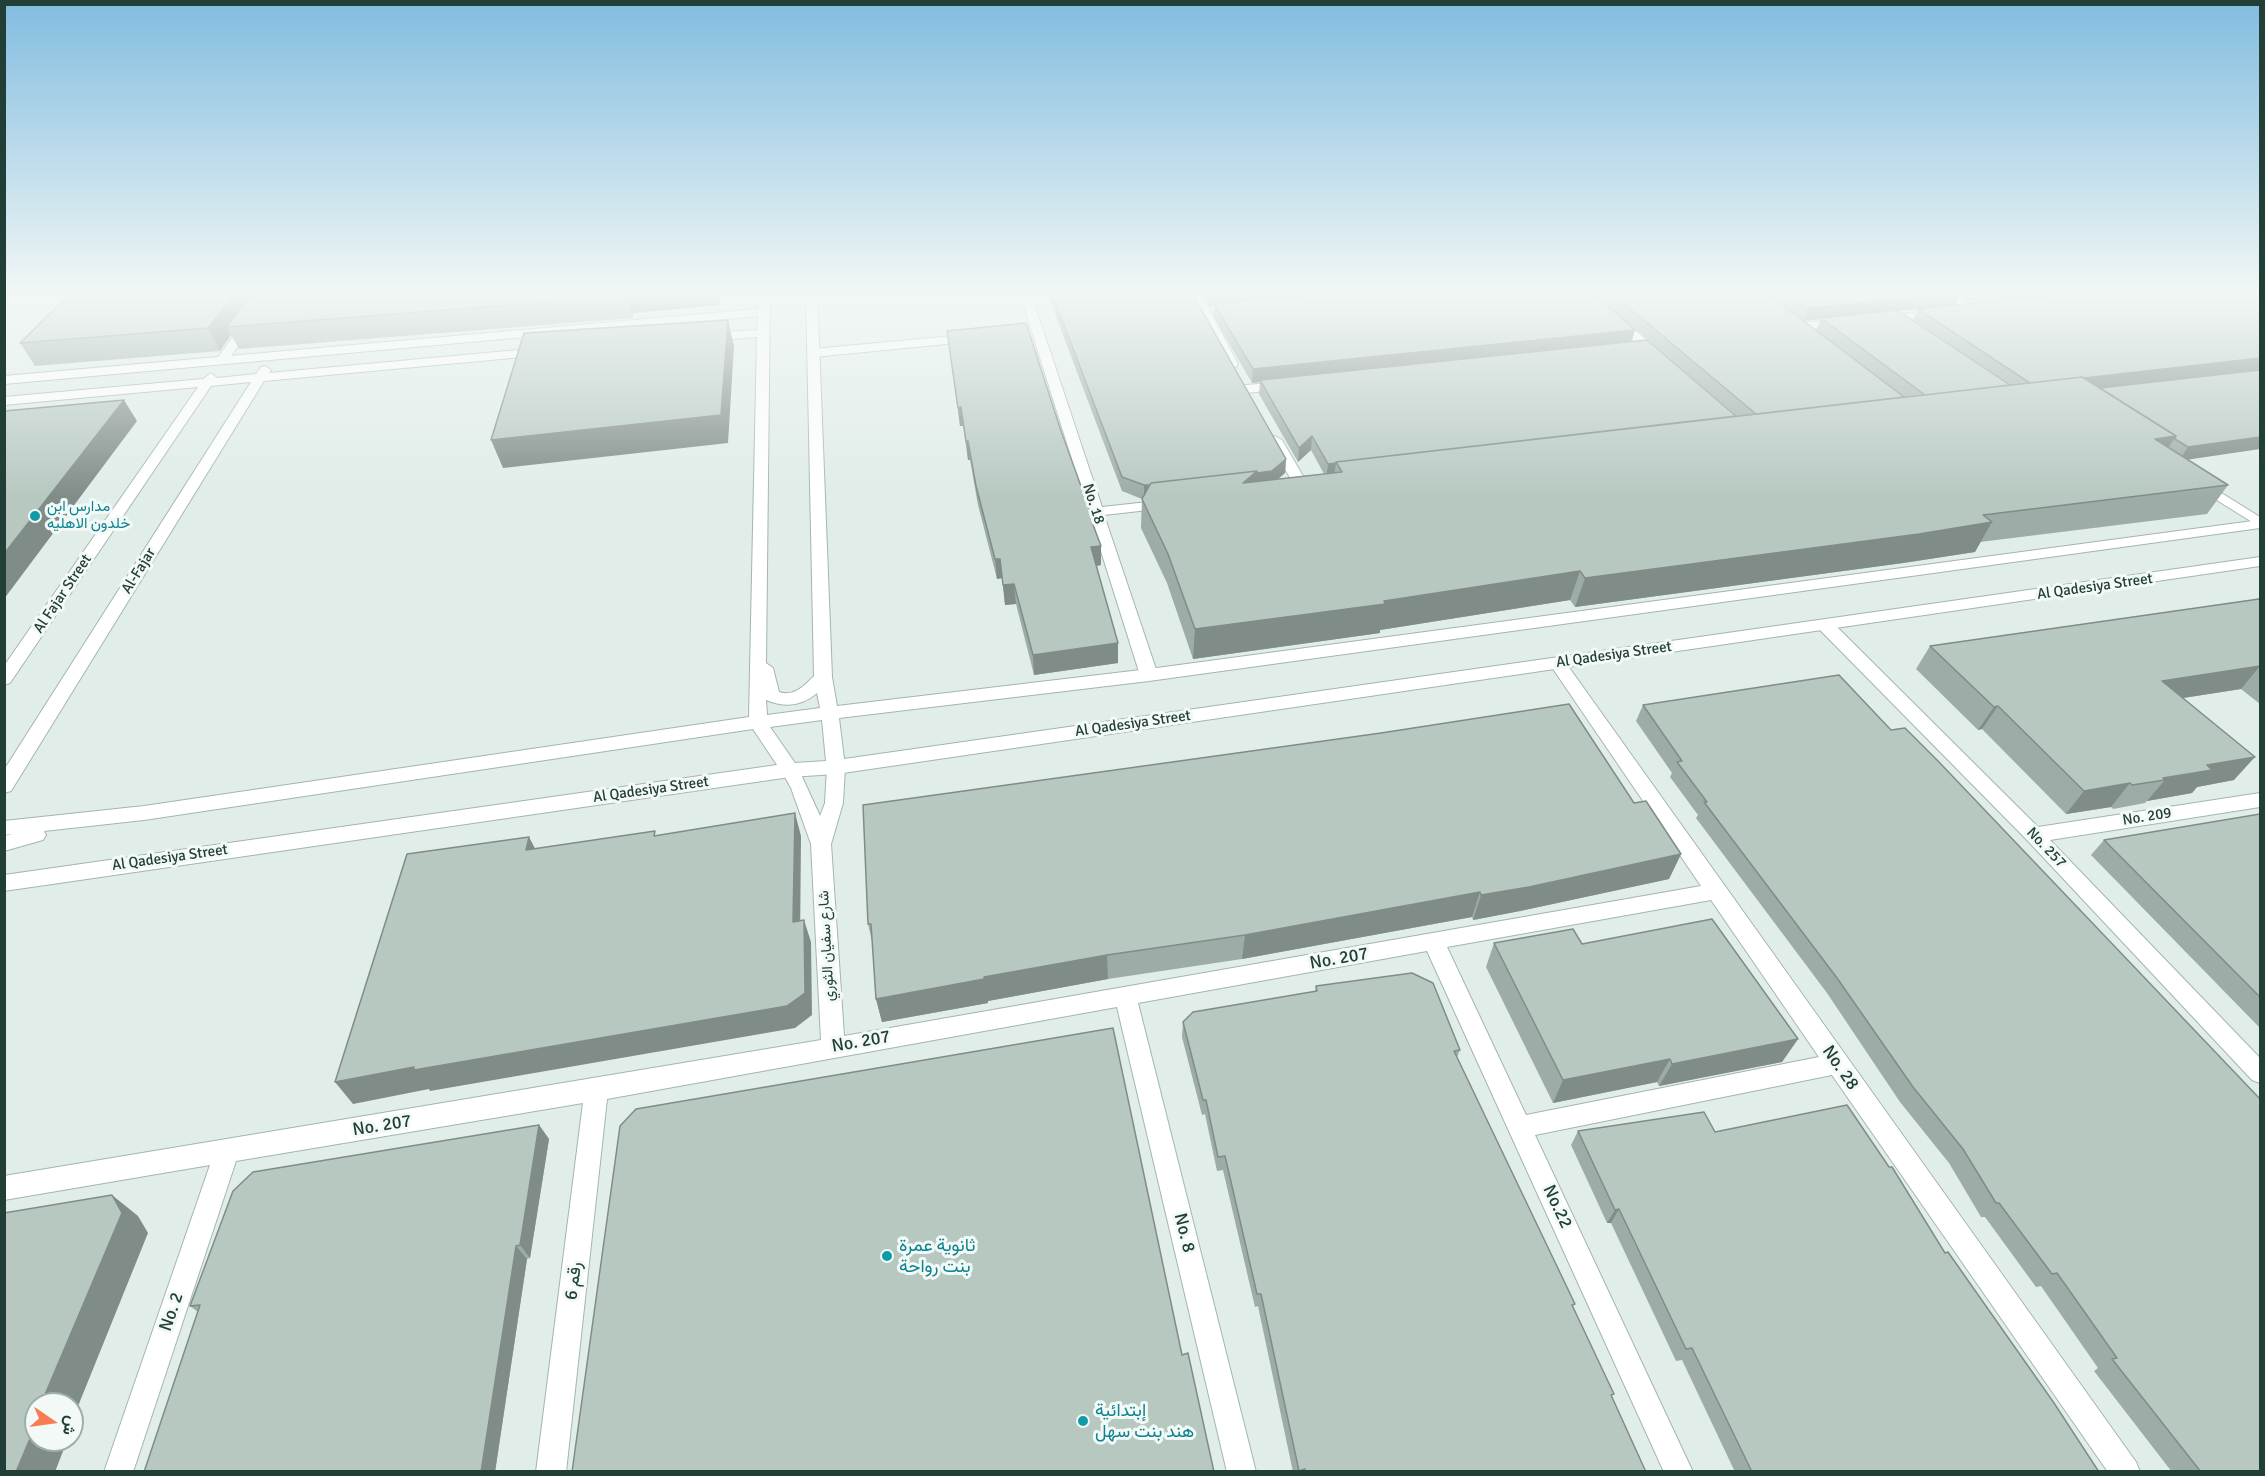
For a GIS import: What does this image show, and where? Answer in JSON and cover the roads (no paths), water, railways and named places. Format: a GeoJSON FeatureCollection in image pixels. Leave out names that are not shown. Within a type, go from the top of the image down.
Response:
{"type":"FeatureCollection","features":[{"type":"Feature","properties":{"kind":"street"},"geometry":{"type":"LineString","coordinates":[[4,380],[222,360]]}},
{"type":"Feature","properties":{"kind":"street","name":"Al Fajar Street"},"geometry":{"type":"LineString","coordinates":[[4,679],[222,360]]}},
{"type":"Feature","properties":{"kind":"street","name":"Al-Fajar"},"geometry":{"type":"LineString","coordinates":[[4,786],[271,360]]}},
{"type":"Feature","properties":{"kind":"street"},"geometry":{"type":"LineString","coordinates":[[4,400],[445,360]]}},
{"type":"Feature","properties":{"kind":"street"},"geometry":{"type":"LineString","coordinates":[[758,722],[757,650],[762,360]]}},
{"type":"Feature","properties":{"kind":"street","name":"شارع سفيان الثوري"},"geometry":{"type":"LineString","coordinates":[[814,360],[823,677],[836,767],[834,803],[821,844]]}},
{"type":"Feature","properties":{"kind":"street","name":"No. 18"},"geometry":{"type":"LineString","coordinates":[[1041,360],[1096,512],[1149,675]]}},
{"type":"Feature","properties":{"kind":"street"},"geometry":{"type":"LineString","coordinates":[[1232,360],[1249,394],[1293,384]]}},
{"type":"Feature","properties":{"kind":"street"},"geometry":{"type":"LineString","coordinates":[[1269,429],[1303,488]]}},
{"type":"Feature","properties":{"kind":"street"},"geometry":{"type":"LineString","coordinates":[[2184,473],[2260,523]]}},
{"type":"Feature","properties":{"kind":"street"},"geometry":{"type":"LineString","coordinates":[[1096,512],[1176,503]]}},
{"type":"Feature","properties":{"kind":"street"},"geometry":{"type":"LineString","coordinates":[[4,828],[144,813],[758,722],[1149,675],[2260,523]]}},
{"type":"Feature","properties":{"kind":"street","name":"Al Qadesiya Street"},"geometry":{"type":"LineString","coordinates":[[4,884],[108,867],[790,770],[836,767],[1557,663],[1827,627],[2260,562]]}},
{"type":"Feature","properties":{"kind":"street","name":"No. 257"},"geometry":{"type":"LineString","coordinates":[[1827,627],[2034,835],[2260,1073]]}},
{"type":"Feature","properties":{"kind":"street"},"geometry":{"type":"LineString","coordinates":[[757,650],[766,671],[771,695],[778,699],[799,699],[809,694],[823,677]]}},
{"type":"Feature","properties":{"kind":"street","name":"No. 28"},"geometry":{"type":"LineString","coordinates":[[1557,663],[2126,1472]]}},
{"type":"Feature","properties":{"kind":"street","name":"شارع سفيان الثوري"},"geometry":{"type":"LineString","coordinates":[[758,722],[801,788],[821,844],[833,1047]]}},
{"type":"Feature","properties":{"kind":"street","name":"No. 209"},"geometry":{"type":"LineString","coordinates":[[2034,835],[2260,800]]}},
{"type":"Feature","properties":{"kind":"street"},"geometry":{"type":"LineString","coordinates":[[4,844],[15,839],[144,813]]}},
{"type":"Feature","properties":{"kind":"street"},"geometry":{"type":"LineString","coordinates":[[4,870],[108,867]]}},
{"type":"Feature","properties":{"kind":"street","name":"No. 207"},"geometry":{"type":"LineString","coordinates":[[4,1188],[596,1090],[1125,995],[1434,943],[1716,891]]}},
{"type":"Feature","properties":{"kind":"street","name":"No.22"},"geometry":{"type":"LineString","coordinates":[[1434,943],[1679,1472]]}},
{"type":"Feature","properties":{"kind":"street","name":"No. 8"},"geometry":{"type":"LineString","coordinates":[[1125,995],[1242,1472]]}},
{"type":"Feature","properties":{"kind":"street"},"geometry":{"type":"LineString","coordinates":[[1520,1127],[1837,1064]]}},
{"type":"Feature","properties":{"kind":"street","name":"رقم 6"},"geometry":{"type":"LineString","coordinates":[[551,1472],[596,1090]]}},
{"type":"Feature","properties":{"kind":"street","name":"No. 2"},"geometry":{"type":"LineString","coordinates":[[118,1472],[227,1152]]}},
{"type":"Feature","properties":{"kind":"place","name":"مدارس ابن خلدون الاهليه"},"geometry":{"type":"Point","coordinates":[35,516]}},
{"type":"Feature","properties":{"kind":"place","name":"ثانوية عمرة بنت رواحة"},"geometry":{"type":"Point","coordinates":[887,1256]}},
{"type":"Feature","properties":{"kind":"place","name":"إبتدائية هند بنت سهل"},"geometry":{"type":"Point","coordinates":[1083,1421]}}]}
